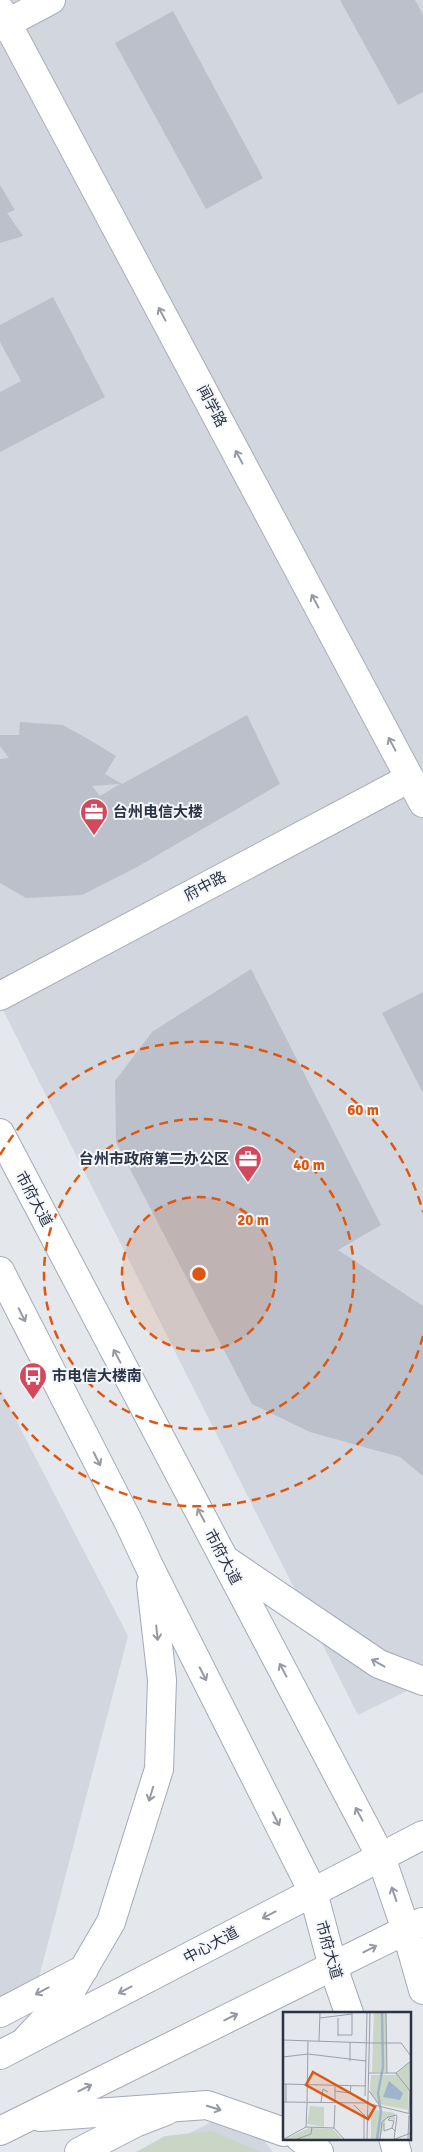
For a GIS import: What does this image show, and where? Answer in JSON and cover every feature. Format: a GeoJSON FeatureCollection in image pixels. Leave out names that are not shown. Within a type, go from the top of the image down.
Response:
{"type":"FeatureCollection","features":[{"type":"Feature","properties":{"kind":"main road"},"geometry":{"type":"LineString","coordinates":[[2,20],[51,0]]}},
{"type":"Feature","properties":{"kind":"main road","name":"闻学路"},"geometry":{"type":"LineString","coordinates":[[2,20],[423,802]]}},
{"type":"Feature","properties":{"kind":"main road","name":"府中路"},"geometry":{"type":"LineString","coordinates":[[0,996],[410,778]]}},
{"type":"Feature","properties":{"kind":"main road","name":"市府大道"},"geometry":{"type":"LineString","coordinates":[[0,1133],[381,1857],[415,1926],[423,1990]]}},
{"type":"Feature","properties":{"kind":"main road","name":"市府大道"},"geometry":{"type":"LineString","coordinates":[[0,1271],[129,1523],[313,1892],[333,1967],[349,2012]]}},
{"type":"Feature","properties":{"kind":"main road"},"geometry":{"type":"LineString","coordinates":[[224,1558],[380,1664],[423,1681]]}},
{"type":"Feature","properties":{"kind":"main road"},"geometry":{"type":"LineString","coordinates":[[12,2049],[69,1994],[111,1922],[159,1769],[162,1680],[150,1568]]}},
{"type":"Feature","properties":{"kind":"main road","name":"中心大道"},"geometry":{"type":"LineString","coordinates":[[12,2049],[423,1836]]}},
{"type":"Feature","properties":{"kind":"main road"},"geometry":{"type":"LineString","coordinates":[[0,2131],[415,1926]]}},
{"type":"Feature","properties":{"kind":"main road"},"geometry":{"type":"LineString","coordinates":[[0,2013],[84,1969]]}},
{"type":"Feature","properties":{"kind":"main road"},"geometry":{"type":"LineString","coordinates":[[26,2118],[207,2105],[283,2132]]}},
{"type":"Feature","properties":{"kind":"main road"},"geometry":{"type":"LineString","coordinates":[[79,2152],[135,2123],[177,2107]]}},
{"type":"Feature","properties":{"kind":"main road"},"geometry":{"type":"LineString","coordinates":[[303,2140],[319,2152]]}},
{"type":"Feature","properties":{"kind":"main road"},"geometry":{"type":"LineString","coordinates":[[393,2140],[397,2152]]}},
{"type":"Feature","properties":{"kind":"shaded area"},"geometry":{"type":"Polygon","coordinates":[[[0,0],[423,0],[423,1683],[358,1715],[0,1004],[0,0]]]}},
{"type":"Feature","properties":{"kind":"shaded area"},"geometry":{"type":"Polygon","coordinates":[[[0,1389],[128,1636],[37,1985],[0,2004],[0,1389]]]}},
{"type":"Feature","properties":{"kind":"shaded area"},"geometry":{"type":"Polygon","coordinates":[[[239,2108],[273,2152],[152,2152],[239,2108]]]}},
{"type":"Feature","properties":{"kind":"green space"},"geometry":{"type":"Polygon","coordinates":[[[212,2131],[261,2152],[136,2152],[165,2136],[212,2131]]]}},
{"type":"Feature","properties":{"kind":"building"},"geometry":{"type":"Polygon","coordinates":[[[340,0],[415,0],[423,15],[423,92],[398,105],[340,0]]]}},
{"type":"Feature","properties":{"kind":"building"},"geometry":{"type":"Polygon","coordinates":[[[173,11],[263,178],[206,209],[115,43],[173,11]]]}},
{"type":"Feature","properties":{"kind":"building"},"geometry":{"type":"Polygon","coordinates":[[[0,185],[15,210],[7,213],[23,236],[0,243],[0,185]]]}},
{"type":"Feature","properties":{"kind":"building"},"geometry":{"type":"Polygon","coordinates":[[[53,297],[105,397],[0,452],[0,392],[21,381],[0,342],[0,325],[53,297]]]}},
{"type":"Feature","properties":{"kind":"building","name":"台州电信大楼"},"geometry":{"type":"Polygon","coordinates":[[[247,715],[280,784],[137,867],[82,895],[26,898],[0,883],[0,759],[9,758],[0,746],[0,735],[19,735],[20,722],[63,725],[116,756],[105,774],[122,784],[247,715]],[[120,784],[92,786],[100,796],[120,784]]]}},
{"type":"Feature","properties":{"kind":"building","name":"台州市政府第二办公区"},"geometry":{"type":"Polygon","coordinates":[[[251,969],[381,1225],[338,1250],[423,1306],[423,1476],[400,1457],[310,1432],[252,1404],[116,1142],[115,1081],[152,1032],[251,969]]]}},
{"type":"Feature","properties":{"kind":"building"},"geometry":{"type":"Polygon","coordinates":[[[423,992],[423,1093],[382,1013],[423,992]]]}},
{"type":"Feature","properties":{"kind":"place","name":"台州电信大楼"},"geometry":{"type":"Point","coordinates":[94,836]}},
{"type":"Feature","properties":{"kind":"place","name":"台州市政府第二办公区"},"geometry":{"type":"Point","coordinates":[248,1183]}},
{"type":"Feature","properties":{"kind":"place","name":"市电信大楼南"},"geometry":{"type":"Point","coordinates":[33,1400]}}]}
